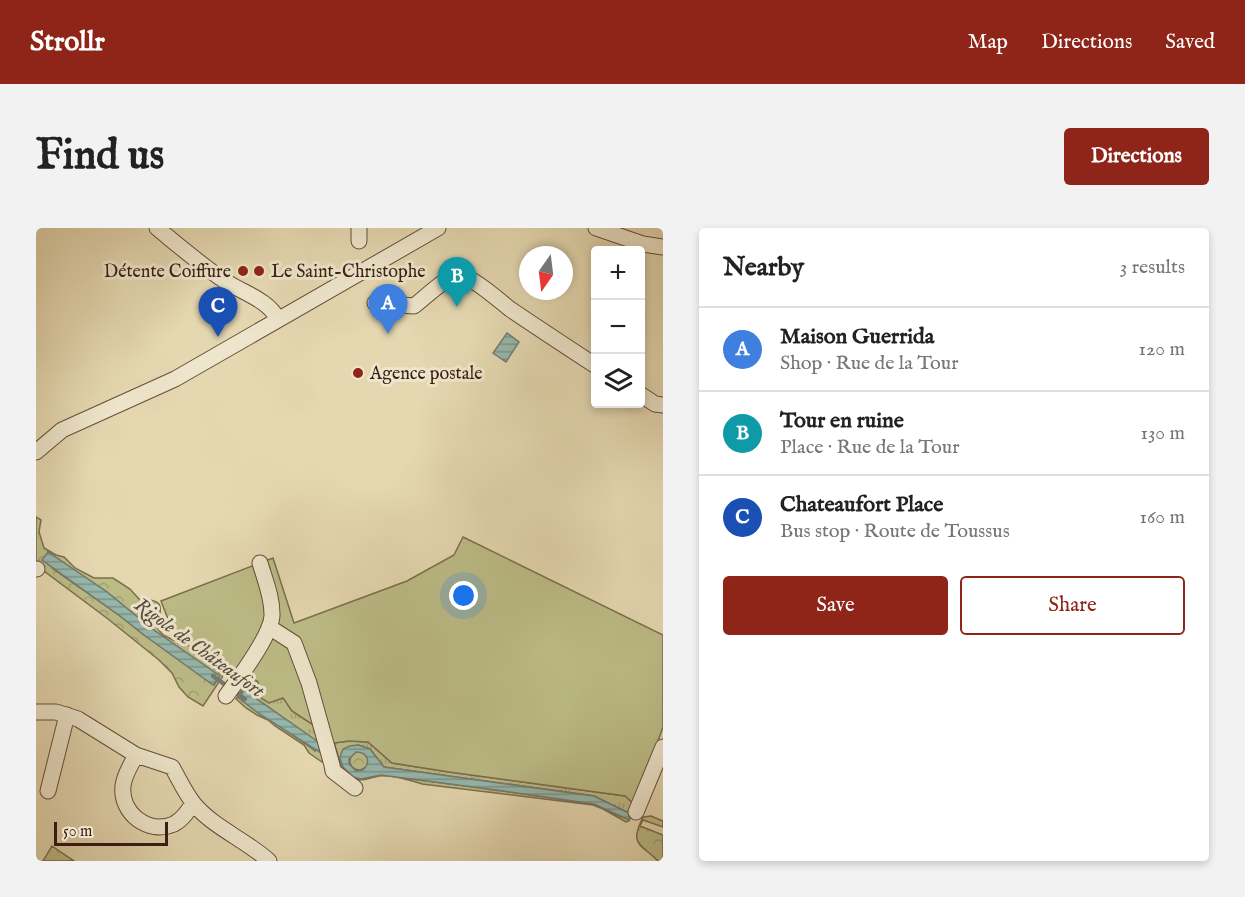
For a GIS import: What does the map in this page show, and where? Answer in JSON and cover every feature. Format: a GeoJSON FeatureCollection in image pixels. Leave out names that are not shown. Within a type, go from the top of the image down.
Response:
{"type":"FeatureCollection","features":[{"type":"Feature","properties":{"kind":"street"},"geometry":{"type":"LineString","coordinates":[[157,228],[222,279],[262,302],[275,312],[278,319]]}},
{"type":"Feature","properties":{"kind":"street"},"geometry":{"type":"LineString","coordinates":[[36,452],[62,430],[175,379],[438,228]]}},
{"type":"Feature","properties":{"kind":"street"},"geometry":{"type":"LineString","coordinates":[[596,228],[643,244],[663,247]]}},
{"type":"Feature","properties":{"kind":"street"},"geometry":{"type":"LineString","coordinates":[[375,303],[414,306],[445,280],[459,275],[468,278],[591,363]]}},
{"type":"Feature","properties":{"kind":"street"},"geometry":{"type":"LineString","coordinates":[[645,397],[656,404],[663,405]]}},
{"type":"Feature","properties":{"kind":"street"},"geometry":{"type":"LineString","coordinates":[[226,696],[273,617],[271,597],[260,563]]}},
{"type":"Feature","properties":{"kind":"street"},"geometry":{"type":"LineString","coordinates":[[269,627],[294,644],[309,683],[333,768],[355,788]]}},
{"type":"Feature","properties":{"kind":"street"},"geometry":{"type":"LineString","coordinates":[[36,712],[56,712],[78,719],[136,756],[172,767],[193,803],[206,816],[269,861]]}},
{"type":"Feature","properties":{"kind":"street"},"geometry":{"type":"LineString","coordinates":[[48,791],[67,715]]}},
{"type":"Feature","properties":{"kind":"street"},"geometry":{"type":"LineString","coordinates":[[636,812],[663,747]]}},
{"type":"Feature","properties":{"kind":"street"},"geometry":{"type":"LineString","coordinates":[[136,756],[124,780],[123,789],[126,806],[134,817],[148,825],[170,825],[186,815],[193,803]]}},
{"type":"Feature","properties":{"kind":"green space"},"geometry":{"type":"Polygon","coordinates":[[[36,517],[41,520],[39,532],[44,548],[64,557],[75,568],[94,578],[113,578],[130,589],[139,599],[158,603],[160,610],[158,629],[163,635],[173,640],[181,640],[223,676],[203,706],[188,697],[179,687],[172,673],[159,660],[36,565],[36,517]],[[48,552],[52,568],[214,685],[219,677],[151,628],[107,592],[48,552]]]}},
{"type":"Feature","properties":{"kind":"green space"},"geometry":{"type":"Polygon","coordinates":[[[463,537],[663,635],[663,727],[635,805],[625,796],[392,763],[368,742],[334,743],[292,711],[283,698],[269,703],[261,698],[258,682],[253,678],[241,678],[197,651],[187,633],[175,637],[161,601],[273,558],[294,623],[407,581],[454,555],[463,537]]]}},
{"type":"Feature","properties":{"kind":"green space"},"geometry":{"type":"Polygon","coordinates":[[[241,678],[253,678],[258,682],[261,697],[283,697],[292,711],[321,733],[324,759],[322,762],[309,753],[304,745],[246,708],[236,699],[246,684],[241,678]],[[244,690],[239,698],[257,712],[315,751],[319,743],[244,690]]]}},
{"type":"Feature","properties":{"kind":"green space"},"geometry":{"type":"Polygon","coordinates":[[[368,742],[392,763],[626,796],[635,805],[629,821],[626,822],[593,805],[422,784],[393,777],[594,804],[621,817],[630,814],[594,796],[384,767],[370,749],[358,745],[347,772],[352,777],[361,779],[381,775],[389,776],[365,780],[354,779],[345,771],[334,743],[368,742]]]}},
{"type":"Feature","properties":{"kind":"green space"},"geometry":{"type":"Polygon","coordinates":[[[355,752],[363,752],[368,757],[366,768],[355,770],[350,765],[350,757],[355,752]]]}},
{"type":"Feature","properties":{"kind":"green space"},"geometry":{"type":"Polygon","coordinates":[[[651,816],[663,821],[663,827],[643,820],[640,826],[663,835],[663,861],[658,861],[638,843],[637,833],[643,817],[651,816]]]}},
{"type":"Feature","properties":{"kind":"green space"},"geometry":{"type":"Polygon","coordinates":[[[52,846],[74,861],[43,861],[52,846]]]}},
{"type":"Feature","properties":{"kind":"water"},"geometry":{"type":"Polygon","coordinates":[[[507,333],[519,342],[506,362],[493,353],[507,333]]]}},
{"type":"Feature","properties":{"kind":"water"},"geometry":{"type":"Polygon","coordinates":[[[48,552],[107,592],[151,628],[220,676],[213,685],[42,560],[48,552]]]}},
{"type":"Feature","properties":{"kind":"water"},"geometry":{"type":"Polygon","coordinates":[[[244,690],[317,741],[321,753],[258,713],[239,698],[244,690]]]}},
{"type":"Feature","properties":{"kind":"water"},"geometry":{"type":"Polygon","coordinates":[[[358,745],[370,749],[384,767],[594,796],[631,814],[629,820],[594,804],[381,775],[361,779],[353,777],[343,767],[340,758],[343,749],[358,745]],[[356,752],[349,759],[349,764],[356,771],[363,770],[367,764],[366,756],[356,752]]]}},
{"type":"Feature","properties":{"kind":"waterway","name":"Rigole de Châteaufort"},"geometry":{"type":"LineString","coordinates":[[213,676],[245,699]]}},
{"type":"Feature","properties":{"kind":"place","name":"Détente Coiffure"},"geometry":{"type":"Point","coordinates":[243,271]}},
{"type":"Feature","properties":{"kind":"place","name":"Le Saint-Christophe"},"geometry":{"type":"Point","coordinates":[259,271]}},
{"type":"Feature","properties":{"kind":"place","name":"Tour en ruine"},"geometry":{"type":"Point","coordinates":[457,307]}},
{"type":"Feature","properties":{"kind":"place","name":"Maison Guerrida"},"geometry":{"type":"Point","coordinates":[388,334]}},
{"type":"Feature","properties":{"kind":"place","name":"Chateaufort Place"},"geometry":{"type":"Point","coordinates":[218,337]}},
{"type":"Feature","properties":{"kind":"place","name":"Agence postale"},"geometry":{"type":"Point","coordinates":[358,373]}}]}
